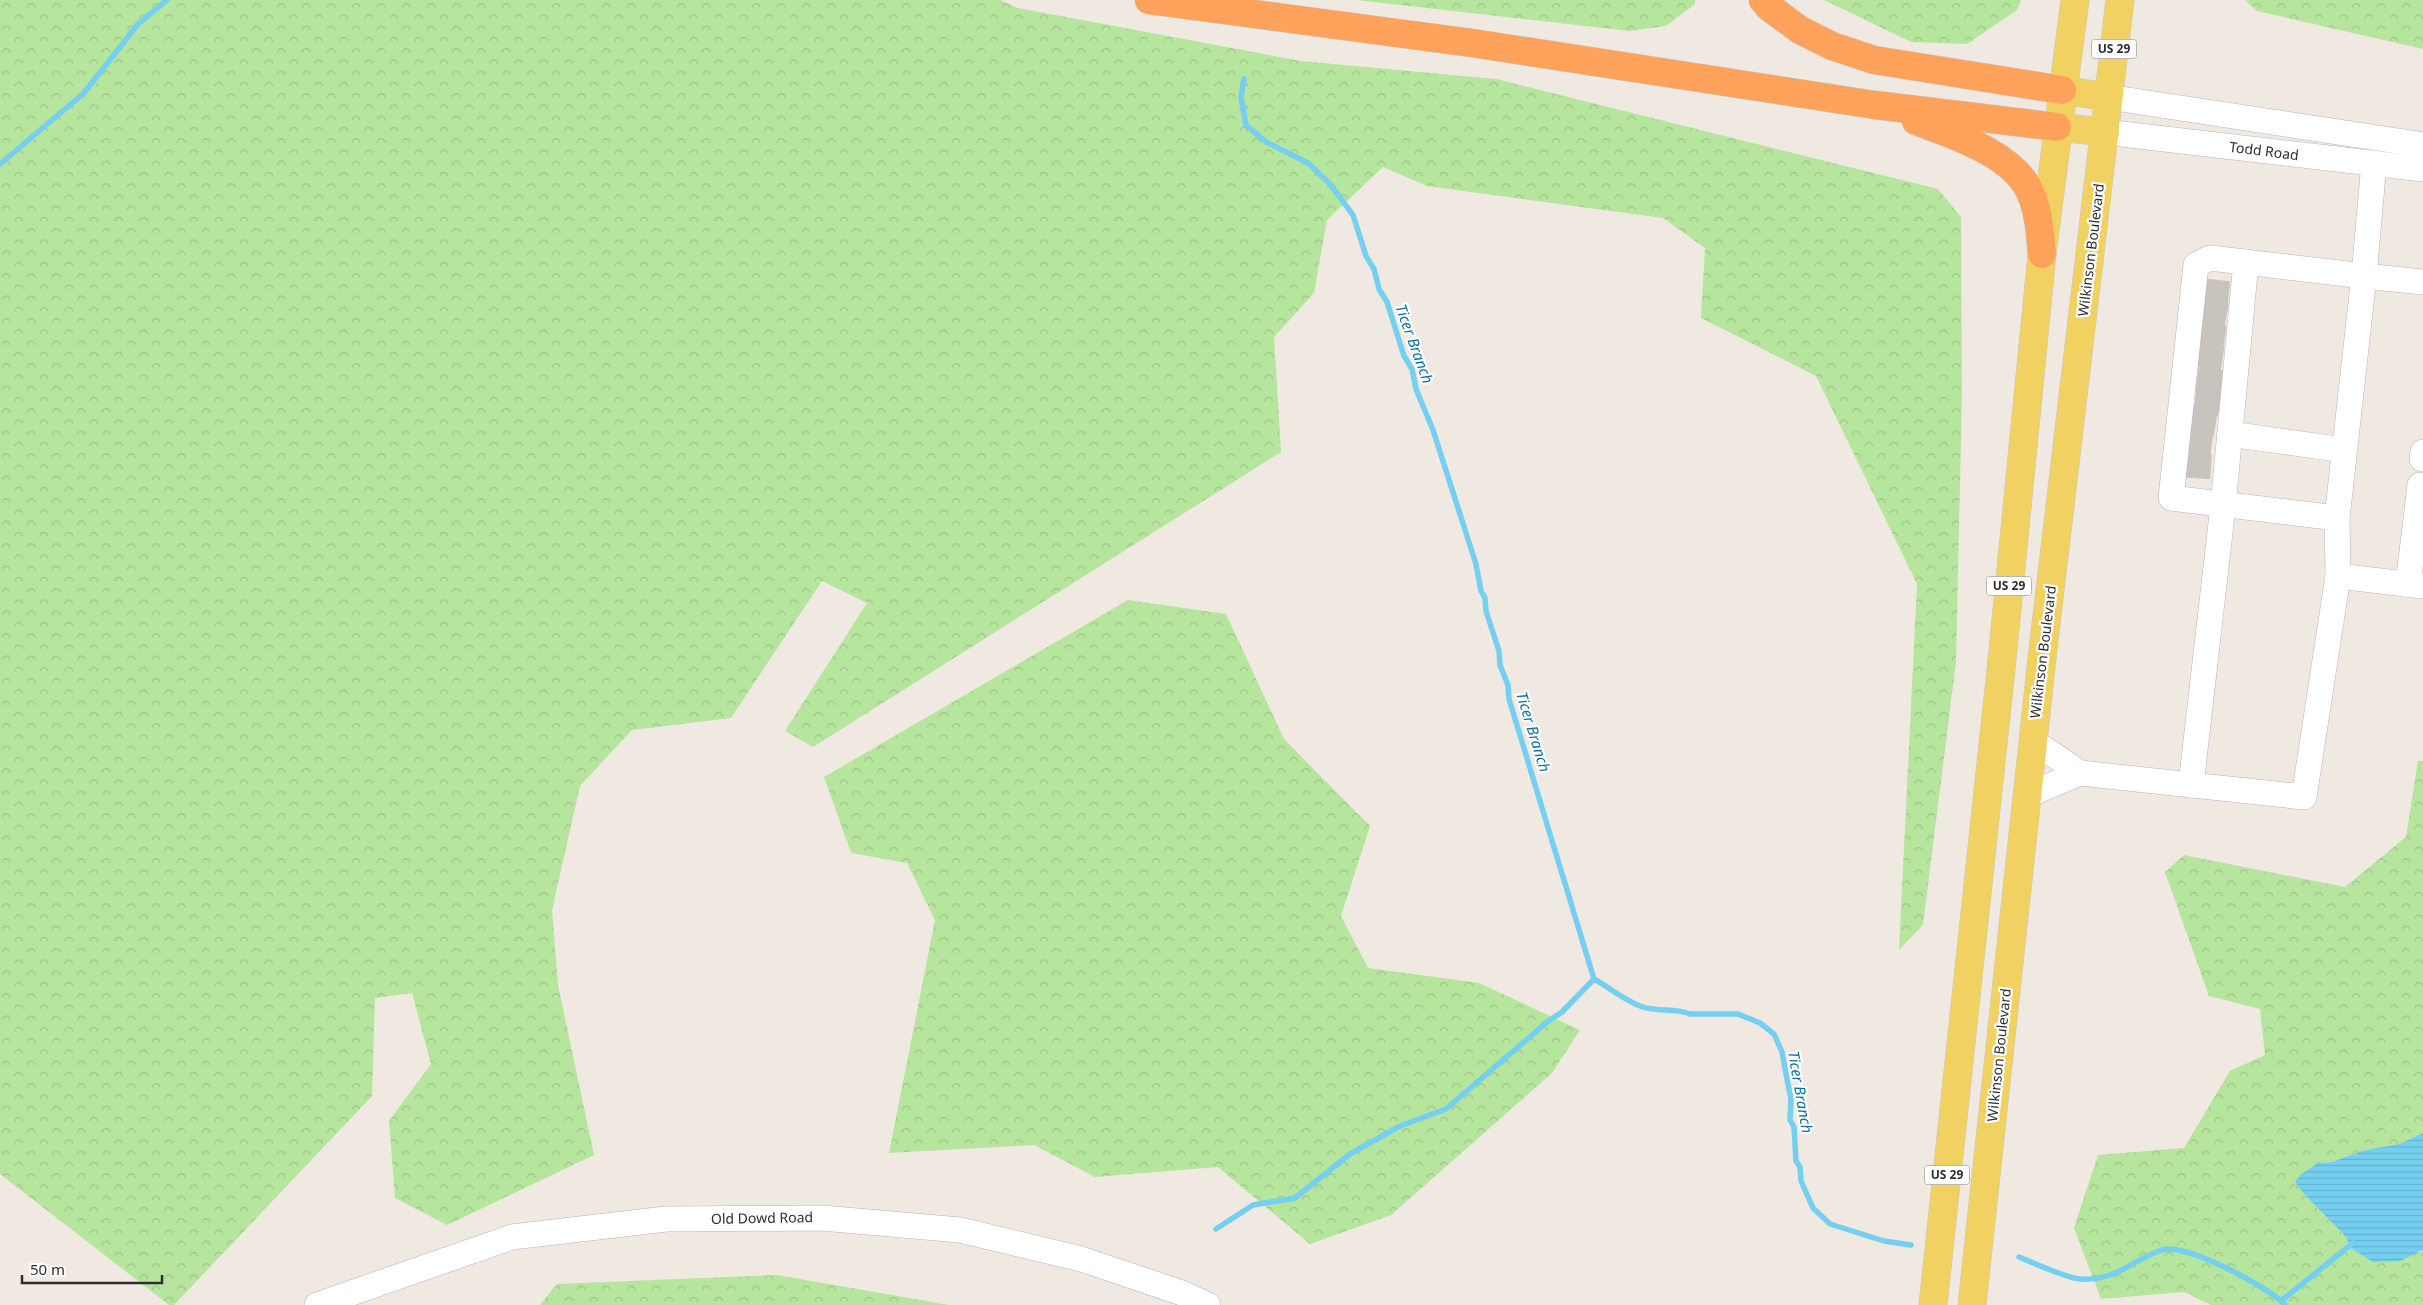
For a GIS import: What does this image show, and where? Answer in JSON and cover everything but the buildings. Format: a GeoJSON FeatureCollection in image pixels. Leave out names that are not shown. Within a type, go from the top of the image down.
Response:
{"type":"FeatureCollection","features":[{"type":"Feature","properties":{"kind":"highway"},"geometry":{"type":"LineString","coordinates":[[1149,0],[1472,43],[1875,106],[2057,127]]}},
{"type":"Feature","properties":{"kind":"highway"},"geometry":{"type":"LineString","coordinates":[[1763,0],[1768,7],[1800,30],[1832,46],[1874,60],[2062,90]]}},
{"type":"Feature","properties":{"kind":"highway"},"geometry":{"type":"LineString","coordinates":[[1875,106],[1965,139],[2017,172],[2031,192],[2039,218],[2042,254]]}},
{"type":"Feature","properties":{"kind":"main road","name":"US 29"},"geometry":{"type":"LineString","coordinates":[[1933,1305],[2002,660],[2042,254],[2075,0]]}},
{"type":"Feature","properties":{"kind":"main road","name":"Wilkinson Boulevard"},"geometry":{"type":"LineString","coordinates":[[1972,1305],[2033,742],[2120,0]]}},
{"type":"Feature","properties":{"kind":"main road"},"geometry":{"type":"LineString","coordinates":[[2062,90],[2108,97]]}},
{"type":"Feature","properties":{"kind":"main road"},"geometry":{"type":"LineString","coordinates":[[2057,127],[2105,132]]}},
{"type":"Feature","properties":{"kind":"street","name":"Todd Road"},"geometry":{"type":"LineString","coordinates":[[2108,97],[2423,145]]}},
{"type":"Feature","properties":{"kind":"street","name":"Todd Road"},"geometry":{"type":"LineString","coordinates":[[2105,132],[2423,169]]}},
{"type":"Feature","properties":{"kind":"street"},"geometry":{"type":"LineString","coordinates":[[2033,742],[2080,773],[2304,797],[2338,576],[2337,518],[2364,276],[2374,163]]}},
{"type":"Feature","properties":{"kind":"street"},"geometry":{"type":"LineString","coordinates":[[2337,518],[2223,506],[2171,498],[2185,420],[2196,322],[2196,265],[2210,258],[2423,282]]}},
{"type":"Feature","properties":{"kind":"street"},"geometry":{"type":"LineString","coordinates":[[2191,785],[2223,506],[2230,385],[2246,262]]}},
{"type":"Feature","properties":{"kind":"street"},"geometry":{"type":"LineString","coordinates":[[2230,385],[2344,450]]}},
{"type":"Feature","properties":{"kind":"street"},"geometry":{"type":"LineString","coordinates":[[2338,576],[2416,585],[2420,485]]}},
{"type":"Feature","properties":{"kind":"street"},"geometry":{"type":"LineString","coordinates":[[2028,795],[2080,773]]}},
{"type":"Feature","properties":{"kind":"street","name":"Old Dowd Road"},"geometry":{"type":"LineString","coordinates":[[317,1305],[512,1237],[666,1219],[812,1218],[960,1230],[1081,1259],[1208,1305]]}},
{"type":"Feature","properties":{"kind":"green space"},"geometry":{"type":"Polygon","coordinates":[[[0,0],[1000,0],[1018,8],[1301,61],[1496,79],[1938,189],[1961,217],[1962,395],[1956,662],[1923,925],[1899,950],[1917,584],[1816,376],[1701,318],[1705,248],[1663,218],[1427,186],[1383,167],[1327,220],[1314,293],[1274,337],[1281,452],[813,747],[785,731],[867,603],[822,581],[731,718],[632,730],[580,786],[552,910],[558,985],[594,1155],[447,1225],[395,1198],[389,1121],[431,1064],[412,993],[375,998],[372,1096],[174,1305],[169,1305],[0,1174],[0,0]]]}},
{"type":"Feature","properties":{"kind":"green space"},"geometry":{"type":"Polygon","coordinates":[[[1356,0],[1695,0],[1695,4],[1666,26],[1630,31],[1356,0]]]}},
{"type":"Feature","properties":{"kind":"green space"},"geometry":{"type":"Polygon","coordinates":[[[1824,0],[2021,0],[2017,10],[1967,44],[1911,42],[1824,0]]]}},
{"type":"Feature","properties":{"kind":"green space"},"geometry":{"type":"Polygon","coordinates":[[[2245,0],[2423,0],[2423,49],[2257,11],[2245,0]]]}},
{"type":"Feature","properties":{"kind":"green space"},"geometry":{"type":"Polygon","coordinates":[[[1128,600],[1226,614],[1284,739],[1370,826],[1341,916],[1368,968],[1479,983],[1580,1030],[1552,1073],[1391,1215],[1310,1244],[1218,1167],[1095,1177],[1034,1145],[889,1153],[935,920],[907,863],[851,853],[824,777],[1128,600]]]}},
{"type":"Feature","properties":{"kind":"green space"},"geometry":{"type":"Polygon","coordinates":[[[2418,761],[2423,761],[2423,1133],[2399,1144],[2365,1150],[2332,1162],[2318,1163],[2305,1195],[2347,1238],[2420,1253],[2423,1250],[2423,1305],[2211,1305],[2184,1292],[2101,1299],[2074,1228],[2098,1155],[2184,1148],[2230,1071],[2265,1055],[2260,1009],[2209,996],[2165,872],[2184,855],[2345,887],[2406,837],[2418,761]]]}},
{"type":"Feature","properties":{"kind":"green space"},"geometry":{"type":"Polygon","coordinates":[[[777,1275],[949,1305],[540,1305],[557,1284],[777,1275]]]}},
{"type":"Feature","properties":{"kind":"water"},"geometry":{"type":"Polygon","coordinates":[[[2423,1133],[2423,1250],[2400,1261],[2373,1262],[2349,1247],[2347,1238],[2305,1195],[2295,1182],[2300,1175],[2318,1163],[2332,1162],[2365,1150],[2399,1144],[2423,1133]]]}},
{"type":"Feature","properties":{"kind":"waterway"},"geometry":{"type":"LineString","coordinates":[[0,164],[84,93],[138,24],[167,0]]}},
{"type":"Feature","properties":{"kind":"waterway","name":"Ticer Branch"},"geometry":{"type":"LineString","coordinates":[[1244,79],[1241,97],[1246,125],[1266,142],[1308,163],[1330,184],[1353,215],[1366,256],[1374,269],[1379,289],[1387,302],[1404,356],[1412,369],[1416,389],[1433,430],[1476,564],[1481,591],[1485,598],[1486,611],[1499,651],[1500,665],[1508,685],[1509,699],[1594,979],[1643,1007],[1690,1014],[1738,1014],[1760,1023],[1774,1034],[1782,1052],[1791,1099],[1790,1120],[1794,1127],[1796,1161],[1800,1167],[1801,1181],[1813,1208],[1830,1224],[1884,1241],[1911,1245]]}},
{"type":"Feature","properties":{"kind":"waterway"},"geometry":{"type":"LineString","coordinates":[[1216,1229],[1253,1205],[1295,1198],[1350,1154],[1400,1126],[1446,1109],[1547,1022],[1562,1012],[1594,979]]}},
{"type":"Feature","properties":{"kind":"waterway"},"geometry":{"type":"LineString","coordinates":[[2281,1301],[2353,1243]]}},
{"type":"Feature","properties":{"kind":"waterway","name":"Ticer Branch"},"geometry":{"type":"LineString","coordinates":[[2019,1257],[2067,1276],[2093,1279],[2124,1269],[2151,1254],[2173,1249],[2206,1259],[2226,1268],[2262,1288],[2285,1305]]}},
{"type":"Feature","properties":{"kind":"tunnel"},"geometry":{"type":"LineString","coordinates":[[2204,291],[2233,294]]}},
{"type":"Feature","properties":{"kind":"tunnel"},"geometry":{"type":"LineString","coordinates":[[2202,311],[2234,317]]}},
{"type":"Feature","properties":{"kind":"tunnel"},"geometry":{"type":"LineString","coordinates":[[2200,334],[2230,339]]}},
{"type":"Feature","properties":{"kind":"tunnel"},"geometry":{"type":"LineString","coordinates":[[2198,354],[2228,359]]}},
{"type":"Feature","properties":{"kind":"tunnel"},"geometry":{"type":"LineString","coordinates":[[2197,379],[2226,383]]}},
{"type":"Feature","properties":{"kind":"tunnel"},"geometry":{"type":"LineString","coordinates":[[2195,400],[2223,404]]}},
{"type":"Feature","properties":{"kind":"tunnel"},"geometry":{"type":"LineString","coordinates":[[2191,420],[2221,425]]}},
{"type":"Feature","properties":{"kind":"tunnel"},"geometry":{"type":"LineString","coordinates":[[2187,441],[2217,445]]}},
{"type":"Feature","properties":{"kind":"tunnel"},"geometry":{"type":"LineString","coordinates":[[2186,465],[2216,467]]}}]}
